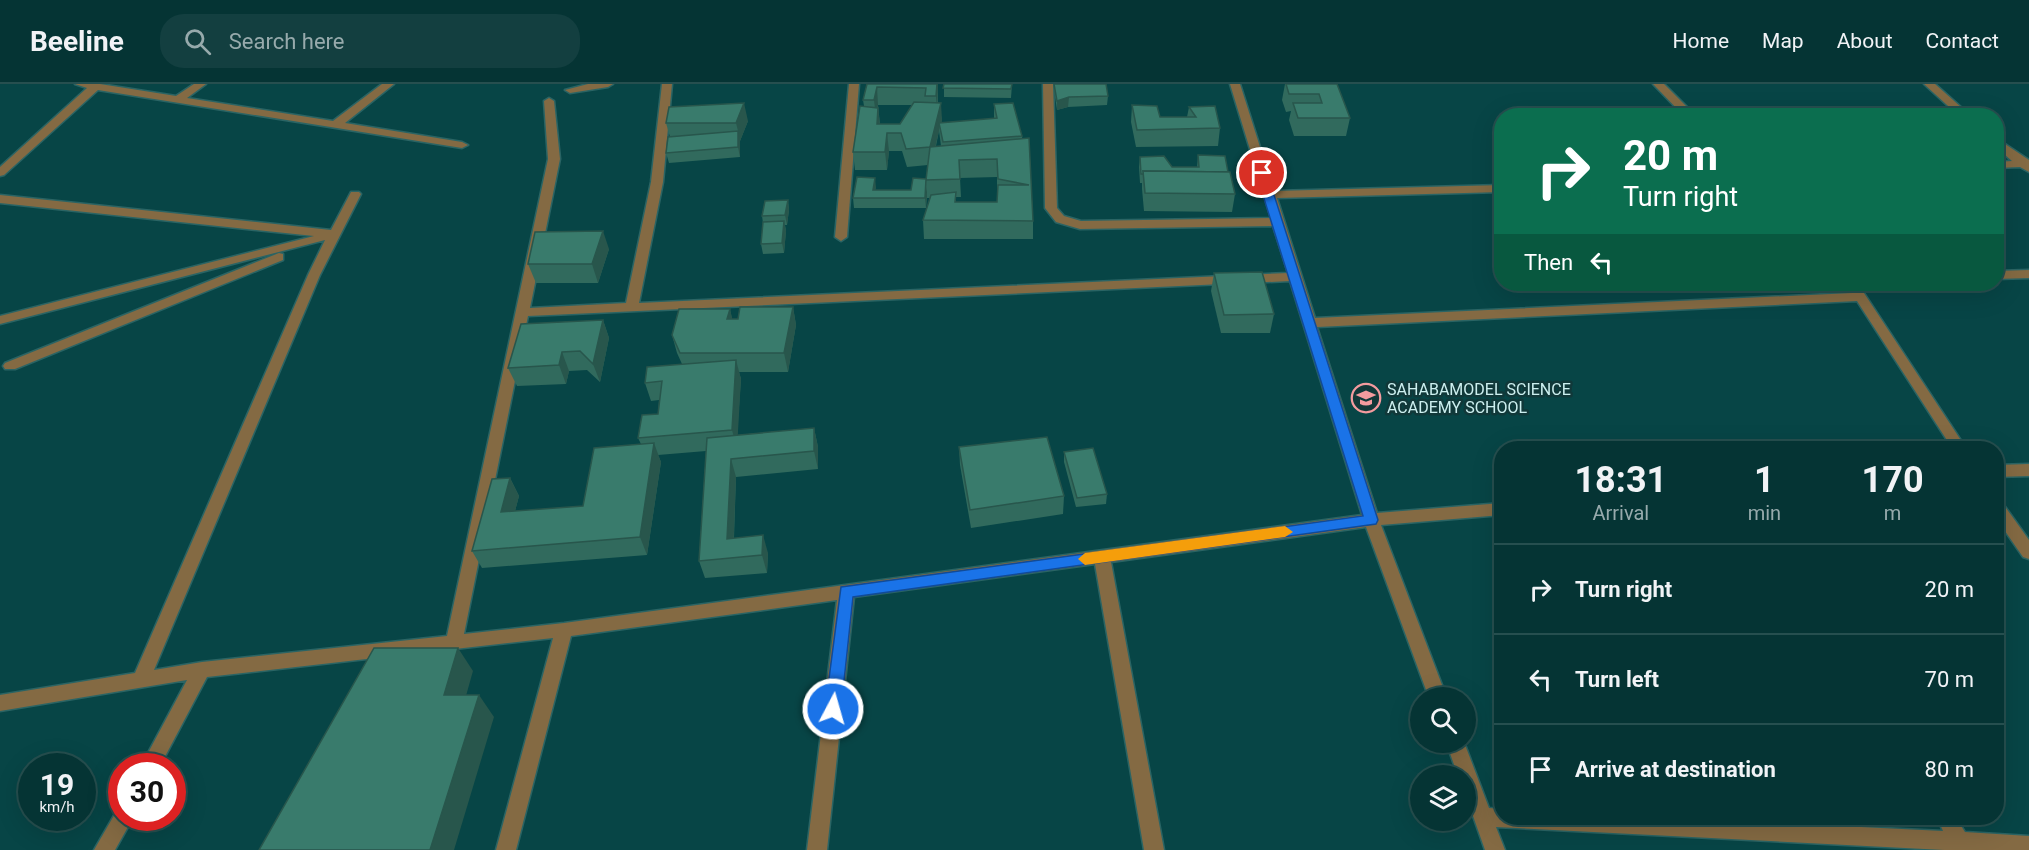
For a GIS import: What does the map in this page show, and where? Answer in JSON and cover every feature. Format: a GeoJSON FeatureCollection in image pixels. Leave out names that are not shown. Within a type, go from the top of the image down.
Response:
{"type":"FeatureCollection","features":[{"type":"Feature","properties":{"kind":"street"},"geometry":{"type":"LineString","coordinates":[[80,84],[462,145]]}},
{"type":"Feature","properties":{"kind":"street"},"geometry":{"type":"LineString","coordinates":[[177,100],[201,84]]}},
{"type":"Feature","properties":{"kind":"street"},"geometry":{"type":"LineString","coordinates":[[335,125],[389,84]]}},
{"type":"Feature","properties":{"kind":"street"},"geometry":{"type":"LineString","coordinates":[[570,90],[608,84]]}},
{"type":"Feature","properties":{"kind":"street"},"geometry":{"type":"LineString","coordinates":[[632,308],[657,182],[667,84]]}},
{"type":"Feature","properties":{"kind":"street"},"geometry":{"type":"LineString","coordinates":[[841,237],[854,84]]}},
{"type":"Feature","properties":{"kind":"street"},"geometry":{"type":"LineString","coordinates":[[1048,84],[1051,208],[1060,219],[1080,225],[1277,222]]}},
{"type":"Feature","properties":{"kind":"street"},"geometry":{"type":"LineString","coordinates":[[1234,84],[1371,520],[1434,687]]}},
{"type":"Feature","properties":{"kind":"street"},"geometry":{"type":"LineString","coordinates":[[1658,84],[1682,108]]}},
{"type":"Feature","properties":{"kind":"street"},"geometry":{"type":"LineString","coordinates":[[1929,84],[1957,108]]}},
{"type":"Feature","properties":{"kind":"street"},"geometry":{"type":"LineString","coordinates":[[0,173],[96,86]]}},
{"type":"Feature","properties":{"kind":"street"},"geometry":{"type":"LineString","coordinates":[[454,642],[525,312],[536,244],[554,159],[549,101]]}},
{"type":"Feature","properties":{"kind":"street"},"geometry":{"type":"LineString","coordinates":[[2004,147],[2027,165]]}},
{"type":"Feature","properties":{"kind":"street"},"geometry":{"type":"LineString","coordinates":[[2004,165],[2027,165]]}},
{"type":"Feature","properties":{"kind":"street"},"geometry":{"type":"LineString","coordinates":[[1268,195],[1494,188]]}},
{"type":"Feature","properties":{"kind":"street"},"geometry":{"type":"LineString","coordinates":[[141,680],[314,275],[355,194]]}},
{"type":"Feature","properties":{"kind":"street"},"geometry":{"type":"LineString","coordinates":[[0,199],[335,234]]}},
{"type":"Feature","properties":{"kind":"street"},"geometry":{"type":"LineString","coordinates":[[0,199],[253,233]]}},
{"type":"Feature","properties":{"kind":"street"},"geometry":{"type":"LineString","coordinates":[[0,320],[335,234]]}},
{"type":"Feature","properties":{"kind":"street"},"geometry":{"type":"LineString","coordinates":[[10,366],[335,234]]}},
{"type":"Feature","properties":{"kind":"street"},"geometry":{"type":"LineString","coordinates":[[2004,275],[2029,274]]}},
{"type":"Feature","properties":{"kind":"street"},"geometry":{"type":"LineString","coordinates":[[525,312],[1109,282],[1293,277]]}},
{"type":"Feature","properties":{"kind":"street"},"geometry":{"type":"LineString","coordinates":[[1857,291],[1954,441]]}},
{"type":"Feature","properties":{"kind":"street"},"geometry":{"type":"LineString","coordinates":[[1308,323],[1861,297]]}},
{"type":"Feature","properties":{"kind":"street"},"geometry":{"type":"LineString","coordinates":[[2004,471],[2029,470]]}},
{"type":"Feature","properties":{"kind":"street"},"geometry":{"type":"LineString","coordinates":[[0,704],[202,670],[564,630],[1371,520],[1494,510]]}},
{"type":"Feature","properties":{"kind":"street"},"geometry":{"type":"LineString","coordinates":[[2004,517],[2029,553]]}},
{"type":"Feature","properties":{"kind":"street"},"geometry":{"type":"LineString","coordinates":[[1102,556],[1154,850]]}},
{"type":"Feature","properties":{"kind":"street"},"geometry":{"type":"LineString","coordinates":[[817,850],[846,592]]}},
{"type":"Feature","properties":{"kind":"street"},"geometry":{"type":"LineString","coordinates":[[506,850],[564,630]]}},
{"type":"Feature","properties":{"kind":"street"},"geometry":{"type":"LineString","coordinates":[[157,753],[202,670]]}},
{"type":"Feature","properties":{"kind":"street"},"geometry":{"type":"LineString","coordinates":[[1459,753],[1495,850]]}},
{"type":"Feature","properties":{"kind":"street"},"geometry":{"type":"LineString","coordinates":[[1483,817],[1494,818]]}},
{"type":"Feature","properties":{"kind":"street"},"geometry":{"type":"LineString","coordinates":[[1642,825],[2029,845]]}},
{"type":"Feature","properties":{"kind":"street"},"geometry":{"type":"LineString","coordinates":[[1950,825],[1959,841]]}},
{"type":"Feature","properties":{"kind":"street"},"geometry":{"type":"LineString","coordinates":[[104,850],[115,831]]}},
{"type":"Feature","properties":{"kind":"building"},"geometry":{"type":"Polygon","coordinates":[[[867,84],[937,84],[936,96],[925,96],[926,88],[877,87],[874,100],[863,100],[867,84]]]}},
{"type":"Feature","properties":{"kind":"building"},"geometry":{"type":"Polygon","coordinates":[[[944,84],[1012,84],[1011,89],[943,88],[944,84]]]}},
{"type":"Feature","properties":{"kind":"building"},"geometry":{"type":"Polygon","coordinates":[[[1054,84],[1106,84],[1108,96],[1069,97],[1057,101],[1054,84]]]}},
{"type":"Feature","properties":{"kind":"building"},"geometry":{"type":"Polygon","coordinates":[[[1286,84],[1337,84],[1350,118],[1298,118],[1293,103],[1322,103],[1319,94],[1289,94],[1286,84]]]}},
{"type":"Feature","properties":{"kind":"building"},"geometry":{"type":"Polygon","coordinates":[[[914,102],[941,103],[930,147],[906,149],[901,133],[887,133],[885,152],[853,152],[860,106],[878,108],[877,124],[900,124],[914,102]]]}},
{"type":"Feature","properties":{"kind":"building"},"geometry":{"type":"Polygon","coordinates":[[[744,103],[736,123],[666,123],[669,107],[744,103]]]}},
{"type":"Feature","properties":{"kind":"building"},"geometry":{"type":"Polygon","coordinates":[[[1013,103],[1022,136],[943,142],[939,123],[997,118],[994,104],[1013,103]]]}},
{"type":"Feature","properties":{"kind":"building"},"geometry":{"type":"Polygon","coordinates":[[[1132,105],[1157,106],[1160,117],[1196,117],[1189,107],[1215,106],[1220,128],[1137,130],[1132,105]]]}},
{"type":"Feature","properties":{"kind":"building"},"geometry":{"type":"Polygon","coordinates":[[[738,131],[738,147],[666,153],[668,137],[738,131]]]}},
{"type":"Feature","properties":{"kind":"building"},"geometry":{"type":"Polygon","coordinates":[[[1029,138],[1033,221],[923,220],[931,195],[956,192],[955,202],[997,202],[998,185],[1029,185],[998,179],[997,159],[959,160],[960,179],[926,180],[930,147],[1029,138]]]}},
{"type":"Feature","properties":{"kind":"building"},"geometry":{"type":"Polygon","coordinates":[[[1198,155],[1225,156],[1228,172],[1143,171],[1144,174],[1141,174],[1140,157],[1164,156],[1172,167],[1199,167],[1198,155]]]}},
{"type":"Feature","properties":{"kind":"building"},"geometry":{"type":"Polygon","coordinates":[[[1143,171],[1230,172],[1235,194],[1145,193],[1143,171]]]}},
{"type":"Feature","properties":{"kind":"building"},"geometry":{"type":"Polygon","coordinates":[[[857,177],[875,178],[873,190],[911,190],[913,178],[926,179],[925,198],[853,198],[857,177]]]}},
{"type":"Feature","properties":{"kind":"building"},"geometry":{"type":"Polygon","coordinates":[[[788,200],[785,215],[762,216],[765,201],[788,200]]]}},
{"type":"Feature","properties":{"kind":"building"},"geometry":{"type":"Polygon","coordinates":[[[784,221],[782,243],[761,244],[763,222],[784,221]]]}},
{"type":"Feature","properties":{"kind":"building"},"geometry":{"type":"Polygon","coordinates":[[[603,231],[592,264],[528,264],[535,232],[603,231]]]}},
{"type":"Feature","properties":{"kind":"building"},"geometry":{"type":"Polygon","coordinates":[[[1262,272],[1274,314],[1224,315],[1214,273],[1262,272]]]}},
{"type":"Feature","properties":{"kind":"building"},"geometry":{"type":"Polygon","coordinates":[[[740,307],[793,307],[784,353],[680,353],[672,335],[679,309],[730,309],[727,319],[738,319],[740,307]]]}},
{"type":"Feature","properties":{"kind":"building"},"geometry":{"type":"Polygon","coordinates":[[[603,320],[593,364],[580,351],[562,352],[559,365],[508,368],[521,324],[603,320]]]}},
{"type":"Feature","properties":{"kind":"building"},"geometry":{"type":"Polygon","coordinates":[[[736,360],[732,430],[638,438],[642,415],[658,414],[662,381],[645,383],[647,367],[736,360]]]}},
{"type":"Feature","properties":{"kind":"building"},"geometry":{"type":"Polygon","coordinates":[[[814,428],[814,451],[731,459],[727,539],[763,535],[762,555],[699,561],[707,438],[814,428]]]}},
{"type":"Feature","properties":{"kind":"building"},"geometry":{"type":"Polygon","coordinates":[[[1047,437],[1064,496],[970,510],[959,447],[1047,437]]]}},
{"type":"Feature","properties":{"kind":"building"},"geometry":{"type":"Polygon","coordinates":[[[654,443],[640,537],[472,551],[492,479],[510,478],[501,512],[583,506],[594,448],[654,443]]]}},
{"type":"Feature","properties":{"kind":"building"},"geometry":{"type":"Polygon","coordinates":[[[1093,448],[1107,494],[1077,498],[1064,452],[1093,448]]]}},
{"type":"Feature","properties":{"kind":"building"},"geometry":{"type":"Polygon","coordinates":[[[374,648],[458,648],[444,695],[479,695],[430,850],[259,850],[374,648]]]}},
{"type":"Feature","properties":{"kind":"slow traffic"},"geometry":{"type":"LineString","coordinates":[[1085,559],[1285,532]]}},
{"type":"Feature","properties":{"kind":"place","name":"SAHABAMODEL SCIENCE ACADEMY SCHOOL"},"geometry":{"type":"Point","coordinates":[1366,398]}},
{"type":"Feature","properties":{"kind":"route"},"geometry":{"type":"LineString","coordinates":[[833,709],[846,592],[1371,520],[1262,173]]}}]}
